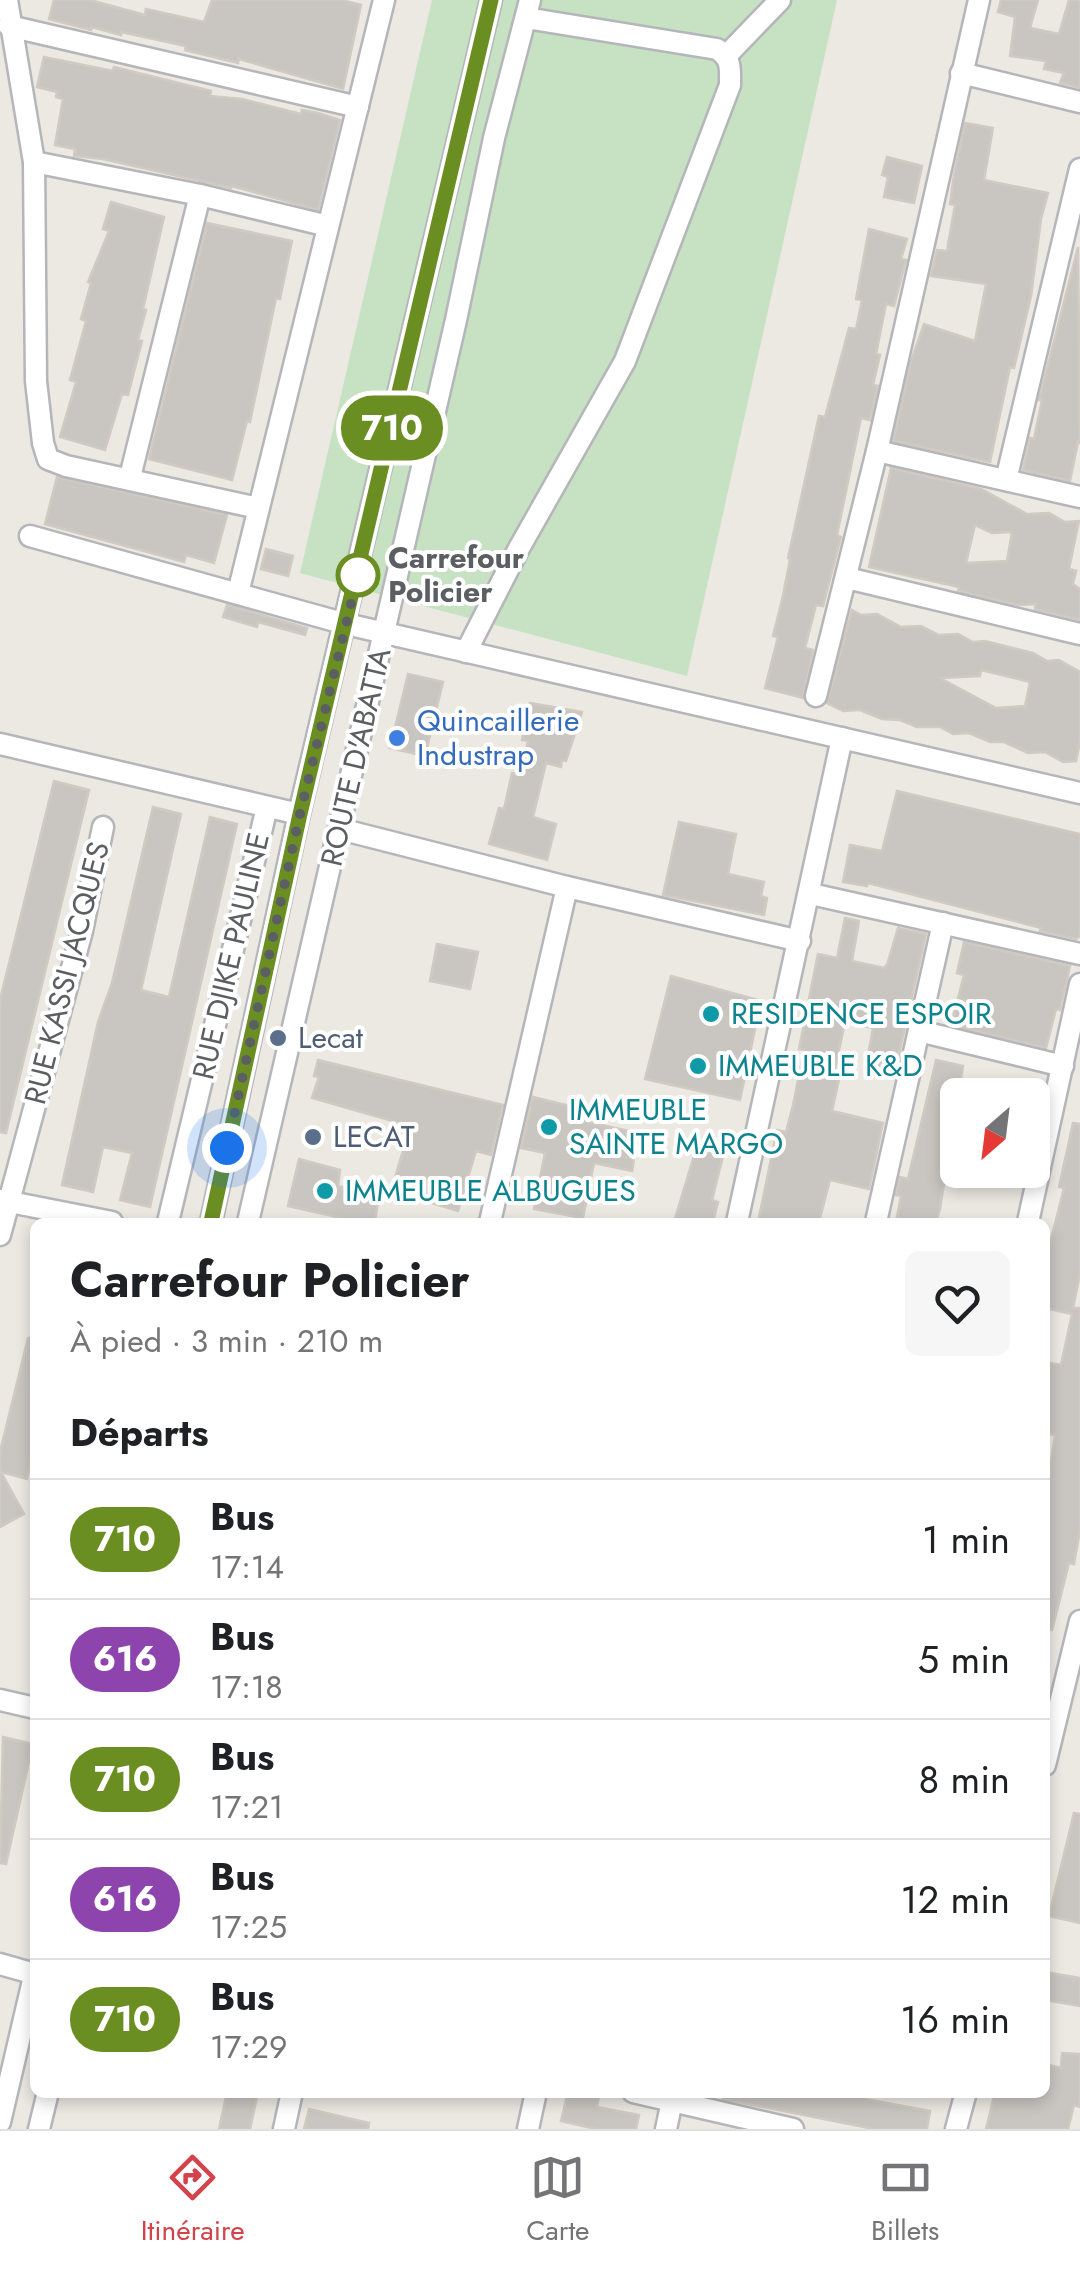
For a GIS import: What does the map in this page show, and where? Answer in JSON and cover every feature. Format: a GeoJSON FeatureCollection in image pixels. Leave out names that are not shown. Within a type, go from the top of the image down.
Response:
{"type":"FeatureCollection","features":[{"type":"Feature","properties":{"kind":"street"},"geometry":{"type":"LineString","coordinates":[[7,0],[34,162],[36,380],[48,458],[66,466],[258,508]]}},
{"type":"Feature","properties":{"kind":"street"},"geometry":{"type":"LineString","coordinates":[[238,594],[384,0]]}},
{"type":"Feature","properties":{"kind":"street","name":"ROUTE D'ABATTA"},"geometry":{"type":"LineString","coordinates":[[212,1218],[300,814],[491,0]]}},
{"type":"Feature","properties":{"kind":"street"},"geometry":{"type":"LineString","coordinates":[[727,55],[780,0]]}},
{"type":"Feature","properties":{"kind":"street"},"geometry":{"type":"LineString","coordinates":[[816,696],[877,451],[979,0]]}},
{"type":"Feature","properties":{"kind":"street"},"geometry":{"type":"LineString","coordinates":[[466,652],[518,550],[625,361],[730,85],[727,55],[717,49],[528,9]]}},
{"type":"Feature","properties":{"kind":"street","name":"ROUTE D'ABATTA"},"geometry":{"type":"LineString","coordinates":[[249,1218],[494,138],[528,9]]}},
{"type":"Feature","properties":{"kind":"street"},"geometry":{"type":"LineString","coordinates":[[9,26],[358,107]]}},
{"type":"Feature","properties":{"kind":"street"},"geometry":{"type":"LineString","coordinates":[[961,73],[1080,102]]}},
{"type":"Feature","properties":{"kind":"street"},"geometry":{"type":"LineString","coordinates":[[34,162],[200,195],[328,226]]}},
{"type":"Feature","properties":{"kind":"street"},"geometry":{"type":"LineString","coordinates":[[1006,480],[1080,169]]}},
{"type":"Feature","properties":{"kind":"street"},"geometry":{"type":"LineString","coordinates":[[130,478],[200,195]]}},
{"type":"Feature","properties":{"kind":"street"},"geometry":{"type":"LineString","coordinates":[[877,451],[1080,497]]}},
{"type":"Feature","properties":{"kind":"street"},"geometry":{"type":"LineString","coordinates":[[30,536],[346,624],[1080,793]]}},
{"type":"Feature","properties":{"kind":"street"},"geometry":{"type":"LineString","coordinates":[[847,578],[1080,634]]}},
{"type":"Feature","properties":{"kind":"street"},"geometry":{"type":"LineString","coordinates":[[738,1218],[842,738]]}},
{"type":"Feature","properties":{"kind":"street"},"geometry":{"type":"LineString","coordinates":[[0,744],[300,814]]}},
{"type":"Feature","properties":{"kind":"street","name":"RUE DJIKE PAULINE"},"geometry":{"type":"LineString","coordinates":[[169,1218],[267,807]]}},
{"type":"Feature","properties":{"kind":"street","name":"RUE KASSI JACQUES"},"geometry":{"type":"LineString","coordinates":[[0,1235],[4,1201],[82,930],[103,826]]}},
{"type":"Feature","properties":{"kind":"street"},"geometry":{"type":"LineString","coordinates":[[340,828],[567,887],[800,941]]}},
{"type":"Feature","properties":{"kind":"street"},"geometry":{"type":"LineString","coordinates":[[491,1218],[567,887]]}},
{"type":"Feature","properties":{"kind":"street"},"geometry":{"type":"LineString","coordinates":[[810,894],[1080,954]]}},
{"type":"Feature","properties":{"kind":"street"},"geometry":{"type":"LineString","coordinates":[[877,1218],[943,923]]}},
{"type":"Feature","properties":{"kind":"street"},"geometry":{"type":"LineString","coordinates":[[1029,1218],[1080,984]]}},
{"type":"Feature","properties":{"kind":"street"},"geometry":{"type":"LineString","coordinates":[[919,1031],[1063,1066]]}},
{"type":"Feature","properties":{"kind":"street"},"geometry":{"type":"LineString","coordinates":[[4,1201],[91,1218]]}},
{"type":"Feature","properties":{"kind":"street"},"geometry":{"type":"LineString","coordinates":[[1050,1744],[1080,1621]]}},
{"type":"Feature","properties":{"kind":"street"},"geometry":{"type":"LineString","coordinates":[[0,1700],[30,1707]]}},
{"type":"Feature","properties":{"kind":"street"},"geometry":{"type":"LineString","coordinates":[[0,1964],[30,1972]]}},
{"type":"Feature","properties":{"kind":"street"},"geometry":{"type":"LineString","coordinates":[[0,2122],[30,1994]]}},
{"type":"Feature","properties":{"kind":"street"},"geometry":{"type":"LineString","coordinates":[[40,2129],[47,2098]]}},
{"type":"Feature","properties":{"kind":"street"},"geometry":{"type":"LineString","coordinates":[[284,2129],[291,2098]]}},
{"type":"Feature","properties":{"kind":"street"},"geometry":{"type":"LineString","coordinates":[[528,2129],[535,2098]]}},
{"type":"Feature","properties":{"kind":"street"},"geometry":{"type":"LineString","coordinates":[[659,2098],[793,2129]]}},
{"type":"Feature","properties":{"kind":"street"},"geometry":{"type":"LineString","coordinates":[[956,2129],[964,2098]]}},
{"type":"Feature","properties":{"kind":"street"},"geometry":{"type":"LineString","coordinates":[[666,2129],[672,2101]]}},
{"type":"Feature","properties":{"kind":"green space"},"geometry":{"type":"Polygon","coordinates":[[[432,0],[837,0],[687,676],[300,573],[432,0]]]}},
{"type":"Feature","properties":{"kind":"building"},"geometry":{"type":"Polygon","coordinates":[[[54,0],[90,0],[145,15],[146,9],[204,22],[212,0],[342,0],[361,5],[343,89],[239,59],[238,63],[185,50],[186,46],[49,19],[54,0]]]}},
{"type":"Feature","properties":{"kind":"building"},"geometry":{"type":"Polygon","coordinates":[[[1001,0],[1038,0],[1030,28],[1059,34],[1069,0],[1080,0],[1080,88],[1060,83],[1064,73],[1044,69],[1046,61],[1010,56],[1015,17],[998,12],[1001,0]]]}},
{"type":"Feature","properties":{"kind":"building"},"geometry":{"type":"Polygon","coordinates":[[[44,57],[113,71],[114,67],[211,91],[210,96],[340,120],[318,210],[232,186],[74,156],[75,149],[55,145],[63,99],[56,97],[57,92],[37,87],[44,57]]]}},
{"type":"Feature","properties":{"kind":"building"},"geometry":{"type":"Polygon","coordinates":[[[965,123],[993,128],[984,180],[1048,193],[1031,296],[1014,368],[1010,367],[990,462],[893,441],[911,361],[924,324],[975,341],[986,284],[931,276],[937,250],[947,251],[955,205],[950,204],[954,175],[965,123]]]}},
{"type":"Feature","properties":{"kind":"building"},"geometry":{"type":"Polygon","coordinates":[[[887,157],[922,166],[914,203],[884,197],[888,177],[882,175],[887,157]]]}},
{"type":"Feature","properties":{"kind":"building"},"geometry":{"type":"Polygon","coordinates":[[[111,202],[164,217],[143,309],[146,310],[138,340],[142,341],[128,395],[122,394],[105,450],[60,437],[76,382],[70,380],[86,321],[81,319],[91,283],[88,282],[109,231],[103,229],[111,202]]]}},
{"type":"Feature","properties":{"kind":"building"},"geometry":{"type":"Polygon","coordinates":[[[207,223],[292,241],[250,422],[247,421],[232,480],[149,459],[207,223]]]}},
{"type":"Feature","properties":{"kind":"building"},"geometry":{"type":"Polygon","coordinates":[[[869,229],[907,239],[901,259],[906,260],[894,306],[886,304],[876,354],[880,355],[873,385],[878,386],[870,420],[861,418],[837,535],[841,537],[823,606],[816,605],[805,648],[813,650],[803,698],[765,688],[819,416],[825,417],[849,328],[856,329],[862,300],[856,299],[869,229]]]}},
{"type":"Feature","properties":{"kind":"building"},"geometry":{"type":"Polygon","coordinates":[[[1078,247],[1080,443],[1070,481],[1023,470],[1030,438],[1034,439],[1039,400],[1078,247]]]}},
{"type":"Feature","properties":{"kind":"building"},"geometry":{"type":"Polygon","coordinates":[[[891,468],[981,489],[1027,514],[1049,513],[1065,522],[1079,521],[1069,569],[1076,571],[1073,584],[1080,589],[1080,620],[1035,609],[1036,604],[1018,605],[869,567],[891,468]],[[975,525],[966,563],[1007,561],[1012,532],[992,533],[975,525]]]}},
{"type":"Feature","properties":{"kind":"building"},"geometry":{"type":"Polygon","coordinates":[[[57,477],[227,515],[214,563],[186,555],[184,562],[45,524],[57,477]]]}},
{"type":"Feature","properties":{"kind":"building"},"geometry":{"type":"Polygon","coordinates":[[[266,549],[293,556],[288,576],[261,569],[266,549]]]}},
{"type":"Feature","properties":{"kind":"building"},"geometry":{"type":"Polygon","coordinates":[[[227,605],[307,628],[305,635],[223,617],[227,605]]]}},
{"type":"Feature","properties":{"kind":"building"},"geometry":{"type":"Polygon","coordinates":[[[852,610],[861,615],[877,614],[901,627],[921,626],[939,635],[958,634],[973,642],[985,641],[1033,653],[1047,661],[1059,660],[1080,672],[1080,742],[1076,761],[1063,762],[1045,752],[1028,753],[969,733],[917,727],[860,710],[843,711],[827,703],[852,610]],[[981,670],[980,676],[940,678],[996,708],[1025,706],[1030,682],[981,670]]]}},
{"type":"Feature","properties":{"kind":"building"},"geometry":{"type":"Polygon","coordinates":[[[408,674],[443,682],[425,756],[390,748],[408,674]]]}},
{"type":"Feature","properties":{"kind":"building"},"geometry":{"type":"Polygon","coordinates":[[[530,703],[582,712],[566,761],[562,760],[561,767],[546,763],[533,817],[556,824],[547,860],[489,844],[499,808],[504,809],[512,773],[520,775],[528,741],[522,740],[530,703]]]}},
{"type":"Feature","properties":{"kind":"building"},"geometry":{"type":"Polygon","coordinates":[[[54,781],[89,790],[6,1133],[0,1132],[0,1000],[54,781]]]}},
{"type":"Feature","properties":{"kind":"building"},"geometry":{"type":"Polygon","coordinates":[[[897,791],[1080,834],[1080,936],[1076,939],[1040,931],[1041,928],[868,883],[867,886],[843,882],[850,845],[882,851],[897,791]]]}},
{"type":"Feature","properties":{"kind":"building"},"geometry":{"type":"Polygon","coordinates":[[[153,807],[181,814],[141,990],[169,997],[210,817],[237,824],[150,1207],[120,1200],[132,1153],[103,1147],[93,1192],[62,1185],[98,1022],[112,983],[153,807]]]}},
{"type":"Feature","properties":{"kind":"building"},"geometry":{"type":"Polygon","coordinates":[[[679,822],[736,834],[728,874],[764,882],[764,915],[663,895],[679,822]]]}},
{"type":"Feature","properties":{"kind":"building"},"geometry":{"type":"Polygon","coordinates":[[[845,918],[859,921],[852,961],[884,968],[898,928],[926,934],[895,1072],[866,1066],[873,1028],[845,1022],[834,1074],[840,1075],[832,1111],[883,1123],[869,1189],[830,1180],[820,1218],[759,1218],[777,1130],[786,1132],[793,1105],[804,1050],[799,1049],[818,954],[837,958],[845,918]]]}},
{"type":"Feature","properties":{"kind":"building"},"geometry":{"type":"Polygon","coordinates":[[[964,942],[1070,966],[1046,1048],[951,1025],[964,975],[957,973],[964,942]]]}},
{"type":"Feature","properties":{"kind":"building"},"geometry":{"type":"Polygon","coordinates":[[[437,944],[478,952],[470,989],[430,981],[437,944]]]}},
{"type":"Feature","properties":{"kind":"building"},"geometry":{"type":"Polygon","coordinates":[[[671,976],[761,1001],[740,1100],[645,1079],[671,976]]]}},
{"type":"Feature","properties":{"kind":"building"},"geometry":{"type":"Polygon","coordinates":[[[318,1060],[503,1105],[491,1155],[476,1151],[458,1211],[391,1191],[408,1134],[401,1132],[403,1124],[312,1098],[319,1077],[314,1076],[318,1060]]]}},
{"type":"Feature","properties":{"kind":"building"},"geometry":{"type":"Polygon","coordinates":[[[936,1060],[963,1066],[961,1078],[940,1078],[940,1188],[943,1188],[937,1218],[897,1218],[900,1177],[908,1179],[936,1060]]]}},
{"type":"Feature","properties":{"kind":"building"},"geometry":{"type":"Polygon","coordinates":[[[533,1097],[582,1109],[579,1120],[638,1133],[632,1171],[594,1163],[583,1218],[534,1209],[545,1153],[521,1148],[533,1097]]]}},
{"type":"Feature","properties":{"kind":"building"},"geometry":{"type":"Polygon","coordinates":[[[1073,1123],[1080,1124],[1080,1274],[1073,1308],[1080,1308],[1080,1530],[1074,1564],[1069,1563],[1052,1630],[1050,1469],[1055,1435],[1050,1434],[1050,1363],[1061,1365],[1072,1314],[1050,1309],[1050,1244],[1064,1188],[1059,1187],[1073,1123]]]}},
{"type":"Feature","properties":{"kind":"building"},"geometry":{"type":"Polygon","coordinates":[[[696,1149],[723,1156],[712,1200],[718,1202],[714,1218],[675,1218],[696,1149]]]}},
{"type":"Feature","properties":{"kind":"building","name":"IMMEUBLE ALBUGUES"},"geometry":{"type":"Polygon","coordinates":[[[299,1159],[340,1170],[338,1186],[379,1196],[376,1218],[341,1218],[288,1206],[299,1159]]]}},
{"type":"Feature","properties":{"kind":"building"},"geometry":{"type":"Polygon","coordinates":[[[30,1338],[27,1479],[1,1472],[24,1514],[0,1527],[0,1452],[30,1338]]]}},
{"type":"Feature","properties":{"kind":"building"},"geometry":{"type":"Polygon","coordinates":[[[3,1737],[30,1743],[30,1757],[6,1864],[0,1863],[3,1737]]]}},
{"type":"Feature","properties":{"kind":"building"},"geometry":{"type":"Polygon","coordinates":[[[1074,1813],[1080,1814],[1080,1923],[1050,1916],[1074,1813]]]}},
{"type":"Feature","properties":{"kind":"building"},"geometry":{"type":"Polygon","coordinates":[[[1050,1973],[1080,1978],[1080,2006],[1050,2001],[1050,1973]]]}},
{"type":"Feature","properties":{"kind":"building"},"geometry":{"type":"Polygon","coordinates":[[[1062,2053],[1080,2054],[1080,2107],[1074,2105],[1068,2129],[986,2129],[994,2098],[1050,2098],[1050,2065],[1061,2068],[1062,2053]]]}},
{"type":"Feature","properties":{"kind":"building"},"geometry":{"type":"Polygon","coordinates":[[[226,2098],[257,2098],[250,2129],[219,2129],[226,2098]]]}},
{"type":"Feature","properties":{"kind":"building"},"geometry":{"type":"Polygon","coordinates":[[[567,2098],[599,2098],[597,2107],[639,2115],[636,2129],[596,2129],[561,2121],[567,2098]]]}},
{"type":"Feature","properties":{"kind":"building"},"geometry":{"type":"Polygon","coordinates":[[[865,2098],[930,2111],[927,2129],[874,2129],[723,2099],[865,2098]]]}},
{"type":"Feature","properties":{"kind":"building"},"geometry":{"type":"Polygon","coordinates":[[[309,2109],[369,2123],[368,2129],[304,2129],[309,2109]]]}},
{"type":"Feature","properties":{"kind":"bus line","name":"710"},"geometry":{"type":"LineString","coordinates":[[212,1218],[300,814],[491,0]]}},
{"type":"Feature","properties":{"kind":"place","name":"Carrefour Policier"},"geometry":{"type":"Point","coordinates":[358,575]}},
{"type":"Feature","properties":{"kind":"place","name":"Quincaillerie Industrap"},"geometry":{"type":"Point","coordinates":[397,738]}},
{"type":"Feature","properties":{"kind":"place","name":"RESIDENCE ESPOIR"},"geometry":{"type":"Point","coordinates":[711,1014]}},
{"type":"Feature","properties":{"kind":"place","name":"Lecat"},"geometry":{"type":"Point","coordinates":[278,1038]}},
{"type":"Feature","properties":{"kind":"place","name":"IMMEUBLE K&D"},"geometry":{"type":"Point","coordinates":[698,1066]}},
{"type":"Feature","properties":{"kind":"place","name":"IMMEUBLE SAINTE MARGO"},"geometry":{"type":"Point","coordinates":[549,1127]}},
{"type":"Feature","properties":{"kind":"place","name":"LECAT"},"geometry":{"type":"Point","coordinates":[313,1137]}},
{"type":"Feature","properties":{"kind":"place","name":"IMMEUBLE ALBUGUES"},"geometry":{"type":"Point","coordinates":[325,1191]}},
{"type":"Feature","properties":{"kind":"route"},"geometry":{"type":"LineString","coordinates":[[227,1148],[300,814],[358,575]]}}]}
